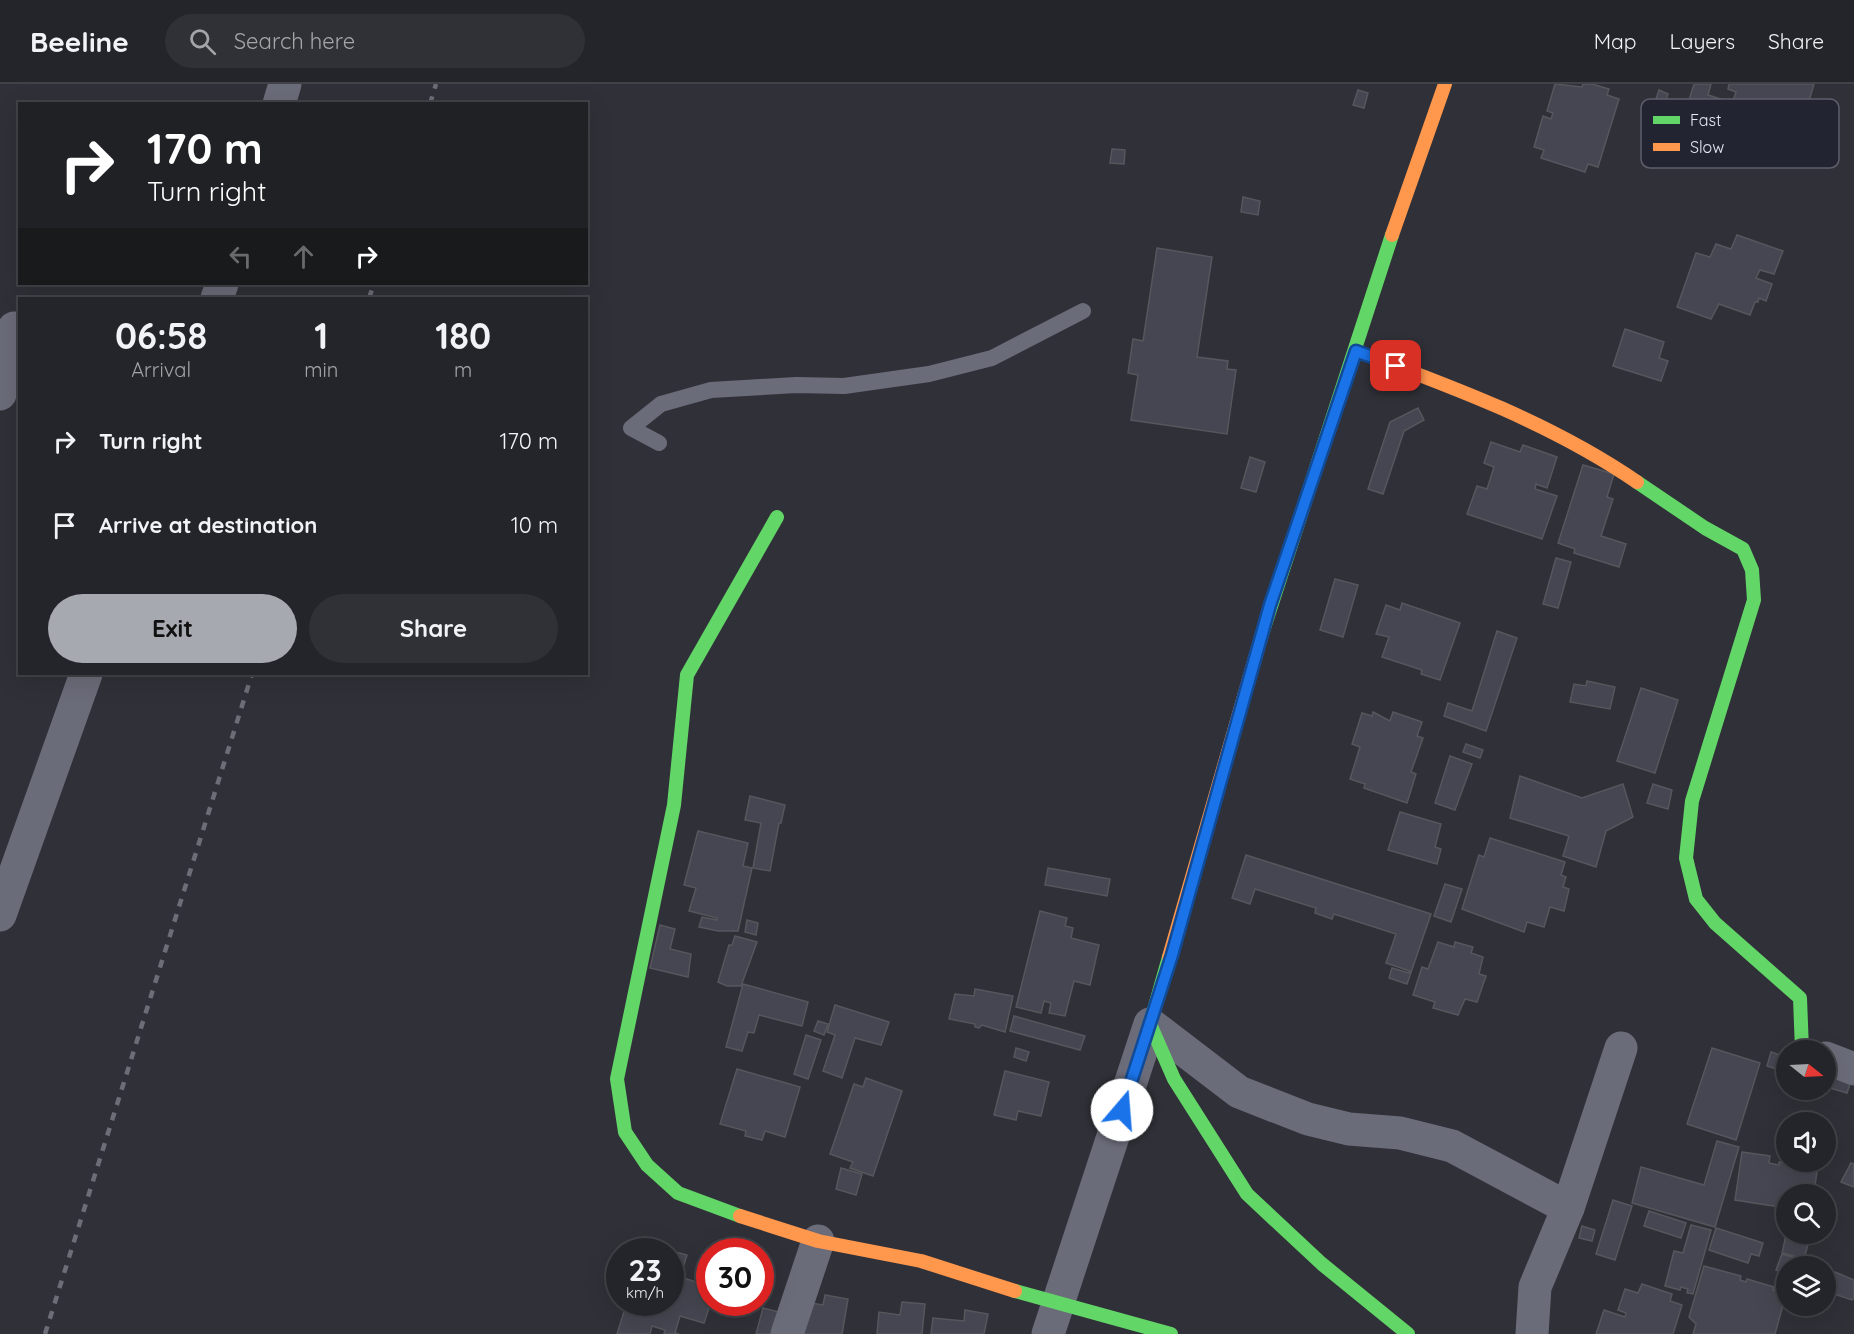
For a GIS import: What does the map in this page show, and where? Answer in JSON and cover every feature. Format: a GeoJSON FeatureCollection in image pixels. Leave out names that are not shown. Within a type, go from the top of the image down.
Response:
{"type":"FeatureCollection","features":[{"type":"Feature","properties":{"kind":"street"},"geometry":{"type":"LineString","coordinates":[[280,102],[285,84]]}},
{"type":"Feature","properties":{"kind":"street"},"geometry":{"type":"LineString","coordinates":[[1053,1319],[1150,1024],[1270,605],[1444,84]]}},
{"type":"Feature","properties":{"kind":"street"},"geometry":{"type":"LineString","coordinates":[[0,394],[11,327]]}},
{"type":"Feature","properties":{"kind":"street"},"geometry":{"type":"LineString","coordinates":[[1356,351],[1478,397],[1599,456],[1705,528],[1743,549],[1752,570],[1754,600],[1692,801],[1686,858],[1696,898],[1715,923],[1800,998],[1802,1040]]}},
{"type":"Feature","properties":{"kind":"street"},"geometry":{"type":"LineString","coordinates":[[777,517],[687,675],[674,805],[617,1079],[625,1132],[647,1165],[678,1193],[751,1220],[818,1241],[921,1261],[1053,1319],[1171,1334]]}},
{"type":"Feature","properties":{"kind":"street"},"geometry":{"type":"LineString","coordinates":[[0,915],[86,675]]}},
{"type":"Feature","properties":{"kind":"street"},"geometry":{"type":"LineString","coordinates":[[1150,1024],[1239,1092],[1308,1119],[1349,1129],[1400,1133],[1452,1146],[1568,1208]]}},
{"type":"Feature","properties":{"kind":"street"},"geometry":{"type":"LineString","coordinates":[[1150,1024],[1174,1079],[1247,1194],[1322,1264],[1408,1334]]}},
{"type":"Feature","properties":{"kind":"street"},"geometry":{"type":"LineString","coordinates":[[1532,1334],[1534,1287],[1568,1208],[1621,1048]]}},
{"type":"Feature","properties":{"kind":"street"},"geometry":{"type":"LineString","coordinates":[[1836,1062],[1854,1069]]}},
{"type":"Feature","properties":{"kind":"street"},"geometry":{"type":"LineString","coordinates":[[787,1334],[818,1241]]}},
{"type":"Feature","properties":{"kind":"lane"},"geometry":{"type":"LineString","coordinates":[[659,444],[631,428],[660,404],[711,390],[796,385],[844,386],[929,375],[992,358],[1083,311]]}},
{"type":"Feature","properties":{"kind":"building"},"geometry":{"type":"Polygon","coordinates":[[[1555,84],[1582,87],[1583,84],[1592,84],[1609,89],[1607,95],[1619,99],[1598,167],[1588,164],[1585,172],[1541,158],[1544,150],[1534,147],[1543,116],[1551,119],[1553,113],[1547,111],[1555,84]]]}},
{"type":"Feature","properties":{"kind":"building"},"geometry":{"type":"Polygon","coordinates":[[[1694,84],[1711,84],[1708,95],[1721,99],[1689,99],[1694,84]]]}},
{"type":"Feature","properties":{"kind":"building"},"geometry":{"type":"Polygon","coordinates":[[[1729,84],[1814,84],[1810,99],[1734,99],[1736,92],[1728,89],[1729,84]]]}},
{"type":"Feature","properties":{"kind":"building"},"geometry":{"type":"Polygon","coordinates":[[[1358,90],[1368,93],[1364,108],[1353,105],[1358,90]]]}},
{"type":"Feature","properties":{"kind":"building"},"geometry":{"type":"Polygon","coordinates":[[[1659,90],[1668,94],[1666,99],[1656,99],[1659,90]]]}},
{"type":"Feature","properties":{"kind":"building"},"geometry":{"type":"Polygon","coordinates":[[[1112,149],[1125,150],[1124,164],[1110,163],[1112,149]]]}},
{"type":"Feature","properties":{"kind":"building"},"geometry":{"type":"Polygon","coordinates":[[[1243,197],[1260,201],[1258,215],[1241,212],[1243,197]]]}},
{"type":"Feature","properties":{"kind":"building"},"geometry":{"type":"Polygon","coordinates":[[[1737,235],[1783,251],[1774,274],[1760,270],[1756,278],[1772,284],[1766,301],[1759,298],[1750,315],[1719,304],[1711,319],[1677,307],[1696,253],[1710,257],[1716,244],[1731,249],[1737,235]]]}},
{"type":"Feature","properties":{"kind":"building"},"geometry":{"type":"Polygon","coordinates":[[[1157,248],[1212,257],[1197,357],[1228,361],[1227,369],[1236,370],[1227,434],[1131,420],[1138,375],[1128,373],[1133,339],[1143,341],[1157,248]]]}},
{"type":"Feature","properties":{"kind":"building"},"geometry":{"type":"Polygon","coordinates":[[[1625,329],[1664,342],[1659,358],[1668,361],[1661,381],[1613,366],[1625,329]]]}},
{"type":"Feature","properties":{"kind":"building"},"geometry":{"type":"Polygon","coordinates":[[[1418,408],[1424,420],[1404,431],[1383,494],[1368,489],[1390,422],[1418,408]]]}},
{"type":"Feature","properties":{"kind":"building"},"geometry":{"type":"Polygon","coordinates":[[[1491,442],[1520,452],[1523,445],[1557,457],[1547,488],[1536,484],[1535,489],[1557,496],[1542,539],[1467,514],[1477,486],[1487,489],[1494,467],[1484,463],[1491,442]]]}},
{"type":"Feature","properties":{"kind":"building"},"geometry":{"type":"Polygon","coordinates":[[[1250,457],[1265,462],[1256,492],[1241,488],[1250,457]]]}},
{"type":"Feature","properties":{"kind":"building"},"geometry":{"type":"Polygon","coordinates":[[[1583,465],[1614,474],[1607,497],[1613,499],[1601,536],[1626,544],[1619,567],[1574,553],[1575,549],[1558,543],[1583,465]]]}},
{"type":"Feature","properties":{"kind":"building"},"geometry":{"type":"Polygon","coordinates":[[[1556,558],[1571,562],[1558,608],[1543,604],[1556,558]]]}},
{"type":"Feature","properties":{"kind":"building"},"geometry":{"type":"Polygon","coordinates":[[[1335,579],[1358,585],[1343,637],[1320,630],[1335,579]]]}},
{"type":"Feature","properties":{"kind":"building"},"geometry":{"type":"Polygon","coordinates":[[[1402,603],[1460,623],[1440,680],[1421,674],[1422,670],[1382,657],[1389,637],[1376,634],[1386,605],[1400,610],[1402,603]]]}},
{"type":"Feature","properties":{"kind":"building"},"geometry":{"type":"Polygon","coordinates":[[[1497,631],[1517,638],[1486,731],[1444,716],[1448,703],[1472,711],[1497,631]]]}},
{"type":"Feature","properties":{"kind":"building"},"geometry":{"type":"Polygon","coordinates":[[[1587,681],[1615,687],[1610,709],[1570,702],[1574,684],[1586,686],[1587,681]]]}},
{"type":"Feature","properties":{"kind":"building"},"geometry":{"type":"Polygon","coordinates":[[[1641,688],[1678,700],[1655,773],[1617,761],[1641,688]]]}},
{"type":"Feature","properties":{"kind":"building"},"geometry":{"type":"Polygon","coordinates":[[[1373,712],[1390,721],[1393,712],[1422,722],[1417,736],[1423,738],[1411,772],[1416,774],[1407,803],[1364,788],[1365,784],[1350,779],[1360,747],[1352,744],[1362,713],[1372,716],[1373,712]]]}},
{"type":"Feature","properties":{"kind":"building"},"geometry":{"type":"Polygon","coordinates":[[[1466,744],[1483,750],[1480,758],[1463,752],[1466,744]]]}},
{"type":"Feature","properties":{"kind":"building"},"geometry":{"type":"Polygon","coordinates":[[[1450,756],[1472,764],[1455,810],[1435,803],[1450,756]]]}},
{"type":"Feature","properties":{"kind":"building"},"geometry":{"type":"Polygon","coordinates":[[[1520,776],[1582,798],[1623,784],[1633,817],[1606,831],[1596,867],[1563,856],[1569,836],[1510,818],[1520,776]]]}},
{"type":"Feature","properties":{"kind":"building"},"geometry":{"type":"Polygon","coordinates":[[[1653,784],[1672,790],[1668,809],[1647,803],[1653,784]]]}},
{"type":"Feature","properties":{"kind":"building"},"geometry":{"type":"Polygon","coordinates":[[[750,796],[785,805],[781,823],[779,823],[770,871],[753,868],[761,823],[745,820],[750,796]]]}},
{"type":"Feature","properties":{"kind":"building"},"geometry":{"type":"Polygon","coordinates":[[[1400,812],[1441,824],[1435,847],[1441,849],[1437,864],[1388,850],[1400,812]]]}},
{"type":"Feature","properties":{"kind":"building"},"geometry":{"type":"Polygon","coordinates":[[[698,831],[748,843],[743,866],[752,868],[738,931],[718,931],[699,927],[702,917],[717,920],[717,918],[689,911],[696,888],[684,885],[698,831]]]}},
{"type":"Feature","properties":{"kind":"building"},"geometry":{"type":"Polygon","coordinates":[[[1490,838],[1565,862],[1561,875],[1566,877],[1563,887],[1569,889],[1564,911],[1550,907],[1544,927],[1527,922],[1524,932],[1462,909],[1479,855],[1484,857],[1490,838]]]}},
{"type":"Feature","properties":{"kind":"building"},"geometry":{"type":"Polygon","coordinates":[[[1246,855],[1431,914],[1407,984],[1389,978],[1392,968],[1409,973],[1410,971],[1386,963],[1396,934],[1334,914],[1332,919],[1315,913],[1316,908],[1255,889],[1250,904],[1232,898],[1246,855]]]}},
{"type":"Feature","properties":{"kind":"building"},"geometry":{"type":"Polygon","coordinates":[[[1048,868],[1110,879],[1107,896],[1045,885],[1048,868]]]}},
{"type":"Feature","properties":{"kind":"building"},"geometry":{"type":"Polygon","coordinates":[[[1445,884],[1462,889],[1451,922],[1434,916],[1445,884]]]}},
{"type":"Feature","properties":{"kind":"building"},"geometry":{"type":"Polygon","coordinates":[[[1040,911],[1067,918],[1065,926],[1073,928],[1071,938],[1099,945],[1090,985],[1074,981],[1065,1016],[1049,1013],[1051,1003],[1044,1001],[1041,1013],[1016,1007],[1040,911]]]}},
{"type":"Feature","properties":{"kind":"building"},"geometry":{"type":"Polygon","coordinates":[[[747,920],[758,923],[756,935],[745,932],[747,920]]]}},
{"type":"Feature","properties":{"kind":"building"},"geometry":{"type":"Polygon","coordinates":[[[660,925],[675,929],[670,949],[691,954],[688,977],[650,968],[660,925]]]}},
{"type":"Feature","properties":{"kind":"building"},"geometry":{"type":"Polygon","coordinates":[[[735,936],[757,942],[741,986],[727,986],[718,982],[729,945],[732,945],[735,936]]]}},
{"type":"Feature","properties":{"kind":"building"},"geometry":{"type":"Polygon","coordinates":[[[1438,942],[1454,947],[1455,942],[1473,947],[1471,953],[1483,957],[1479,974],[1486,976],[1477,1002],[1465,999],[1458,1015],[1433,1008],[1435,1002],[1413,995],[1422,967],[1428,969],[1438,942]]]}},
{"type":"Feature","properties":{"kind":"building"},"geometry":{"type":"Polygon","coordinates":[[[743,984],[808,1002],[802,1026],[759,1015],[754,1033],[748,1032],[742,1051],[726,1047],[743,984]]]}},
{"type":"Feature","properties":{"kind":"building"},"geometry":{"type":"Polygon","coordinates":[[[975,989],[1013,996],[1005,1032],[982,1025],[979,1028],[975,1027],[975,1024],[949,1019],[955,994],[974,996],[975,989]]]}},
{"type":"Feature","properties":{"kind":"building"},"geometry":{"type":"Polygon","coordinates":[[[835,1005],[889,1022],[881,1045],[855,1038],[842,1078],[823,1071],[835,1035],[827,1032],[835,1005]]]}},
{"type":"Feature","properties":{"kind":"building"},"geometry":{"type":"Polygon","coordinates":[[[1014,1016],[1085,1036],[1080,1050],[1010,1031],[1014,1016]]]}},
{"type":"Feature","properties":{"kind":"building"},"geometry":{"type":"Polygon","coordinates":[[[818,1021],[828,1024],[824,1035],[814,1031],[818,1021]]]}},
{"type":"Feature","properties":{"kind":"building"},"geometry":{"type":"Polygon","coordinates":[[[806,1035],[821,1040],[808,1079],[794,1074],[806,1035]]]}},
{"type":"Feature","properties":{"kind":"building"},"geometry":{"type":"Polygon","coordinates":[[[1016,1048],[1029,1052],[1026,1061],[1014,1057],[1016,1048]]]}},
{"type":"Feature","properties":{"kind":"building"},"geometry":{"type":"Polygon","coordinates":[[[1712,1048],[1760,1063],[1736,1140],[1687,1124],[1712,1048]]]}},
{"type":"Feature","properties":{"kind":"building"},"geometry":{"type":"Polygon","coordinates":[[[1771,1052],[1776,1054],[1776,1069],[1767,1066],[1771,1052]]]}},
{"type":"Feature","properties":{"kind":"building"},"geometry":{"type":"Polygon","coordinates":[[[737,1069],[800,1087],[785,1137],[765,1131],[762,1140],[745,1136],[746,1131],[720,1124],[737,1069]]]}},
{"type":"Feature","properties":{"kind":"building"},"geometry":{"type":"Polygon","coordinates":[[[1005,1071],[1049,1082],[1041,1116],[1018,1111],[1016,1120],[994,1115],[1005,1071]]]}},
{"type":"Feature","properties":{"kind":"building"},"geometry":{"type":"Polygon","coordinates":[[[1836,1073],[1852,1078],[1847,1093],[1836,1090],[1836,1073]]]}},
{"type":"Feature","properties":{"kind":"building"},"geometry":{"type":"Polygon","coordinates":[[[866,1078],[902,1091],[873,1176],[850,1168],[853,1162],[830,1154],[854,1084],[863,1087],[866,1078]]]}},
{"type":"Feature","properties":{"kind":"building"},"geometry":{"type":"Polygon","coordinates":[[[1717,1141],[1739,1147],[1715,1227],[1632,1203],[1641,1167],[1704,1185],[1717,1141]]]}},
{"type":"Feature","properties":{"kind":"building"},"geometry":{"type":"Polygon","coordinates":[[[1742,1152],[1770,1156],[1769,1163],[1776,1164],[1776,1172],[1817,1172],[1815,1184],[1776,1184],[1776,1206],[1735,1200],[1742,1152]]]}},
{"type":"Feature","properties":{"kind":"building"},"geometry":{"type":"Polygon","coordinates":[[[1851,1163],[1854,1164],[1854,1187],[1841,1182],[1851,1163]]]}},
{"type":"Feature","properties":{"kind":"building"},"geometry":{"type":"Polygon","coordinates":[[[841,1168],[862,1174],[856,1195],[836,1189],[841,1168]]]}},
{"type":"Feature","properties":{"kind":"building"},"geometry":{"type":"Polygon","coordinates":[[[1613,1200],[1632,1206],[1615,1260],[1596,1254],[1613,1200]]]}},
{"type":"Feature","properties":{"kind":"building"},"geometry":{"type":"Polygon","coordinates":[[[1649,1211],[1686,1223],[1681,1238],[1644,1226],[1649,1211]]]}},
{"type":"Feature","properties":{"kind":"building"},"geometry":{"type":"Polygon","coordinates":[[[1691,1225],[1711,1230],[1693,1294],[1687,1293],[1688,1289],[1681,1287],[1680,1290],[1665,1286],[1674,1251],[1683,1253],[1691,1225]]]}},
{"type":"Feature","properties":{"kind":"building"},"geometry":{"type":"Polygon","coordinates":[[[1582,1226],[1595,1230],[1592,1241],[1579,1238],[1582,1226]]]}},
{"type":"Feature","properties":{"kind":"building"},"geometry":{"type":"Polygon","coordinates":[[[1716,1228],[1763,1243],[1759,1256],[1751,1254],[1748,1263],[1709,1250],[1716,1228]]]}},
{"type":"Feature","properties":{"kind":"building"},"geometry":{"type":"Polygon","coordinates":[[[1784,1244],[1808,1244],[1805,1256],[1782,1253],[1784,1244]]]}},
{"type":"Feature","properties":{"kind":"building"},"geometry":{"type":"Polygon","coordinates":[[[1704,1266],[1741,1276],[1740,1280],[1746,1282],[1747,1279],[1774,1287],[1776,1316],[1780,1316],[1775,1334],[1693,1334],[1696,1324],[1689,1317],[1704,1266]]]}},
{"type":"Feature","properties":{"kind":"building"},"geometry":{"type":"Polygon","coordinates":[[[1836,1272],[1854,1280],[1852,1300],[1836,1295],[1836,1272]]]}},
{"type":"Feature","properties":{"kind":"building"},"geometry":{"type":"Polygon","coordinates":[[[684,1278],[696,1282],[696,1316],[706,1316],[704,1323],[680,1316],[684,1316],[684,1278]]]}},
{"type":"Feature","properties":{"kind":"building"},"geometry":{"type":"Polygon","coordinates":[[[1642,1284],[1672,1294],[1670,1301],[1682,1305],[1673,1334],[1596,1334],[1604,1310],[1625,1317],[1626,1313],[1618,1310],[1625,1289],[1638,1293],[1642,1284]]]}},
{"type":"Feature","properties":{"kind":"building"},"geometry":{"type":"Polygon","coordinates":[[[825,1295],[848,1299],[842,1334],[794,1334],[799,1301],[823,1305],[825,1295]]]}},
{"type":"Feature","properties":{"kind":"building"},"geometry":{"type":"Polygon","coordinates":[[[902,1302],[925,1304],[922,1334],[877,1334],[879,1312],[900,1315],[902,1302]]]}},
{"type":"Feature","properties":{"kind":"building"},"geometry":{"type":"Polygon","coordinates":[[[965,1310],[988,1314],[984,1334],[931,1334],[933,1318],[964,1321],[965,1310]]]}},
{"type":"Feature","properties":{"kind":"building"},"geometry":{"type":"Polygon","coordinates":[[[774,1311],[779,1312],[773,1334],[756,1334],[761,1316],[774,1316],[774,1311]]]}},
{"type":"Feature","properties":{"kind":"building"},"geometry":{"type":"Polygon","coordinates":[[[623,1316],[680,1316],[675,1333],[679,1334],[664,1334],[665,1330],[652,1326],[650,1334],[617,1334],[623,1316]]]}},
{"type":"Feature","properties":{"kind":"railway"},"geometry":{"type":"LineString","coordinates":[[431,102],[436,84]]}},
{"type":"Feature","properties":{"kind":"railway"},"geometry":{"type":"LineString","coordinates":[[369,297],[374,285]]}},
{"type":"Feature","properties":{"kind":"railway"},"geometry":{"type":"LineString","coordinates":[[45,1334],[252,675]]}},
{"type":"Feature","properties":{"kind":"traffic: fast"},"geometry":{"type":"LineString","coordinates":[[1262,634],[1392,235]]}},
{"type":"Feature","properties":{"kind":"traffic: fast"},"geometry":{"type":"LineString","coordinates":[[1637,482],[1705,528],[1743,549],[1752,570],[1754,600],[1692,801],[1686,858],[1696,899],[1715,923],[1800,998],[1802,1040]]}},
{"type":"Feature","properties":{"kind":"traffic: fast"},"geometry":{"type":"LineString","coordinates":[[740,1216],[678,1193],[647,1165],[625,1132],[617,1079],[674,805],[687,675],[777,517]]}},
{"type":"Feature","properties":{"kind":"traffic: fast"},"geometry":{"type":"LineString","coordinates":[[1169,957],[1150,1024],[1174,1079],[1247,1194],[1322,1264],[1408,1334]]}},
{"type":"Feature","properties":{"kind":"traffic: fast"},"geometry":{"type":"LineString","coordinates":[[1015,1291],[1171,1334]]}},
{"type":"Feature","properties":{"kind":"traffic: slow"},"geometry":{"type":"LineString","coordinates":[[1392,235],[1445,84]]}},
{"type":"Feature","properties":{"kind":"traffic: slow"},"geometry":{"type":"LineString","coordinates":[[1356,351],[1429,378],[1536,424],[1637,482]]}},
{"type":"Feature","properties":{"kind":"traffic: slow"},"geometry":{"type":"LineString","coordinates":[[1169,957],[1262,634]]}},
{"type":"Feature","properties":{"kind":"traffic: slow"},"geometry":{"type":"LineString","coordinates":[[740,1216],[818,1241],[921,1261],[1015,1291]]}},
{"type":"Feature","properties":{"kind":"route"},"geometry":{"type":"LineString","coordinates":[[1122,1110],[1172,955],[1270,605],[1356,351],[1396,366]]}}]}
